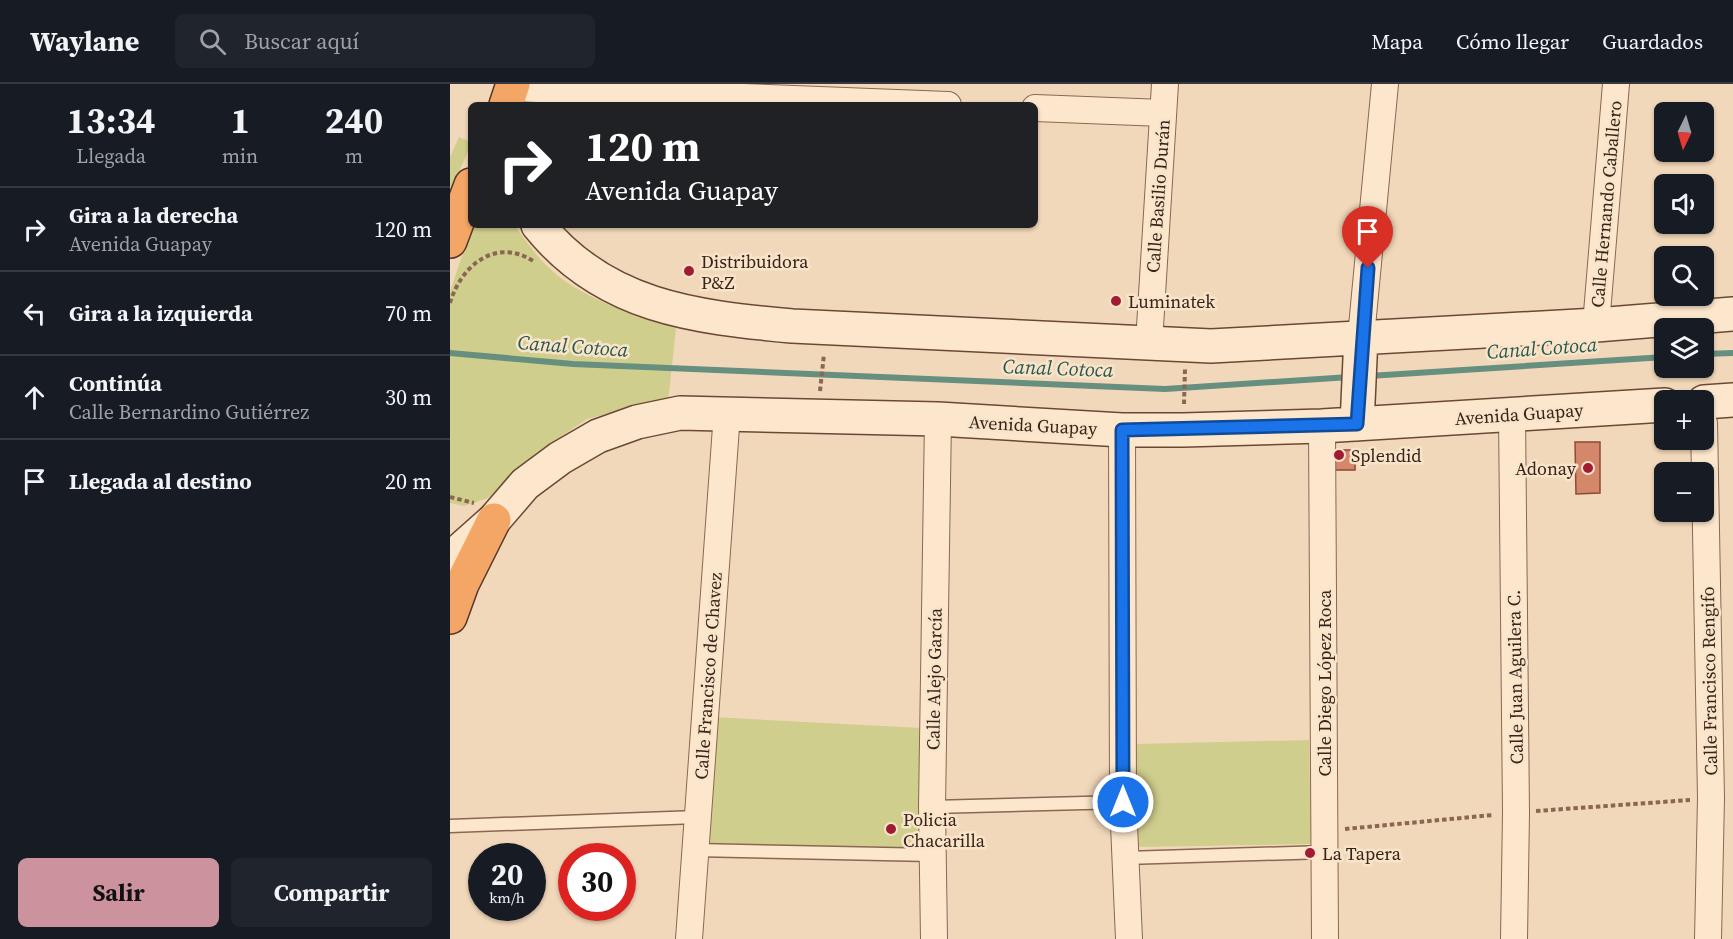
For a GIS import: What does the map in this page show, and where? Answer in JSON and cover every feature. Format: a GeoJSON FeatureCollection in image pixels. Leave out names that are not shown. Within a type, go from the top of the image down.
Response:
{"type":"FeatureCollection","features":[{"type":"Feature","properties":{"kind":"highway"},"geometry":{"type":"LineString","coordinates":[[450,241],[468,193]]}},
{"type":"Feature","properties":{"kind":"highway"},"geometry":{"type":"LineString","coordinates":[[450,617],[462,584],[494,519]]}},
{"type":"Feature","properties":{"kind":"main road"},"geometry":{"type":"LineString","coordinates":[[540,228],[548,238],[605,283],[644,302],[692,314],[792,326],[1211,346],[1361,348],[1733,314]]}},
{"type":"Feature","properties":{"kind":"main road"},"geometry":{"type":"LineString","coordinates":[[1358,412],[1361,348]]}},
{"type":"Feature","properties":{"kind":"main road"},"geometry":{"type":"LineString","coordinates":[[1714,401],[1733,400]]}},
{"type":"Feature","properties":{"kind":"main road","name":"Avenida Guapay"},"geometry":{"type":"LineString","coordinates":[[450,559],[494,519],[525,484],[560,458],[598,436],[638,422],[680,413],[938,419],[1122,430],[1322,426],[1358,412],[1512,415],[1654,406]]}},
{"type":"Feature","properties":{"kind":"street","name":"Calle Basilio Durán"},"geometry":{"type":"LineString","coordinates":[[1149,343],[1165,84]]}},
{"type":"Feature","properties":{"kind":"street"},"geometry":{"type":"LineString","coordinates":[[1361,348],[1385,84]]}},
{"type":"Feature","properties":{"kind":"street","name":"Calle Hernando Caballero"},"geometry":{"type":"LineString","coordinates":[[1596,325],[1616,84]]}},
{"type":"Feature","properties":{"kind":"street"},"geometry":{"type":"LineString","coordinates":[[510,92],[847,102]]}},
{"type":"Feature","properties":{"kind":"street"},"geometry":{"type":"LineString","coordinates":[[1038,108],[1164,113]]}},
{"type":"Feature","properties":{"kind":"street","name":"Calle Francisco de Chavez"},"geometry":{"type":"LineString","coordinates":[[689,939],[727,413]]}},
{"type":"Feature","properties":{"kind":"street","name":"Calle Juan Aguilera C."},"geometry":{"type":"LineString","coordinates":[[1512,415],[1515,939]]}},
{"type":"Feature","properties":{"kind":"street","name":"Calle Alejo García"},"geometry":{"type":"LineString","coordinates":[[934,939],[932,807],[938,419]]}},
{"type":"Feature","properties":{"kind":"street","name":"Calle Diego López Roca"},"geometry":{"type":"LineString","coordinates":[[1322,426],[1325,939]]}},
{"type":"Feature","properties":{"kind":"street"},"geometry":{"type":"LineString","coordinates":[[1122,430],[1123,802],[1129,939]]}},
{"type":"Feature","properties":{"kind":"street","name":"Calle Francisco Rengifo"},"geometry":{"type":"LineString","coordinates":[[1705,450],[1711,798],[1708,939]]}},
{"type":"Feature","properties":{"kind":"lane"},"geometry":{"type":"LineString","coordinates":[[932,807],[1123,802]]}},
{"type":"Feature","properties":{"kind":"lane"},"geometry":{"type":"LineString","coordinates":[[450,826],[697,817]]}},
{"type":"Feature","properties":{"kind":"lane"},"geometry":{"type":"LineString","coordinates":[[695,850],[932,855]]}},
{"type":"Feature","properties":{"kind":"lane"},"geometry":{"type":"LineString","coordinates":[[1125,858],[1325,852]]}},
{"type":"Feature","properties":{"kind":"path"},"geometry":{"type":"LineString","coordinates":[[820,395],[824,356]]}},
{"type":"Feature","properties":{"kind":"path"},"geometry":{"type":"LineString","coordinates":[[1184,405],[1185,371]]}},
{"type":"Feature","properties":{"kind":"shaded area"},"geometry":{"type":"Polygon","coordinates":[[[459,137],[468,141],[468,152],[450,192],[450,157],[459,137]]]}},
{"type":"Feature","properties":{"kind":"shaded area"},"geometry":{"type":"Polygon","coordinates":[[[471,228],[516,228],[546,265],[574,287],[607,304],[676,328],[668,402],[630,408],[587,419],[536,453],[488,498],[464,506],[450,503],[450,292],[471,228]]]}},
{"type":"Feature","properties":{"kind":"shaded area"},"geometry":{"type":"Polygon","coordinates":[[[712,717],[921,728],[923,849],[705,843],[712,717]]]}},
{"type":"Feature","properties":{"kind":"shaded area"},"geometry":{"type":"Polygon","coordinates":[[[1309,740],[1311,844],[1138,847],[1136,744],[1309,740]]]}},
{"type":"Feature","properties":{"kind":"building","name":"Adonay"},"geometry":{"type":"Polygon","coordinates":[[[1575,442],[1600,442],[1600,493],[1576,494],[1575,442]]]}},
{"type":"Feature","properties":{"kind":"building"},"geometry":{"type":"Polygon","coordinates":[[[1339,450],[1355,450],[1355,470],[1334,470],[1334,458],[1339,450]]]}},
{"type":"Feature","properties":{"kind":"waterway","name":"Canal Cotoca"},"geometry":{"type":"LineString","coordinates":[[450,353],[573,364],[1165,389],[1350,377]]}},
{"type":"Feature","properties":{"kind":"waterway","name":"Canal Cotoca"},"geometry":{"type":"LineString","coordinates":[[1714,354],[1733,353]]}},
{"type":"Feature","properties":{"kind":"waterway","name":"Canal Cotoca"},"geometry":{"type":"LineString","coordinates":[[1369,376],[1654,358]]}},
{"type":"Feature","properties":{"kind":"place","name":"Distribuidora P&Z"},"geometry":{"type":"Point","coordinates":[689,271]}},
{"type":"Feature","properties":{"kind":"place","name":"Luminatek"},"geometry":{"type":"Point","coordinates":[1116,301]}},
{"type":"Feature","properties":{"kind":"place","name":"Splendid"},"geometry":{"type":"Point","coordinates":[1339,455]}},
{"type":"Feature","properties":{"kind":"place","name":"Adonay"},"geometry":{"type":"Point","coordinates":[1588,468]}},
{"type":"Feature","properties":{"kind":"place","name":"Policia Chacarilla"},"geometry":{"type":"Point","coordinates":[891,829]}},
{"type":"Feature","properties":{"kind":"place","name":"La Tapera"},"geometry":{"type":"Point","coordinates":[1310,853]}},
{"type":"Feature","properties":{"kind":"route"},"geometry":{"type":"LineString","coordinates":[[1123,802],[1122,430],[1357,424],[1361,337],[1368,268]]}}]}
